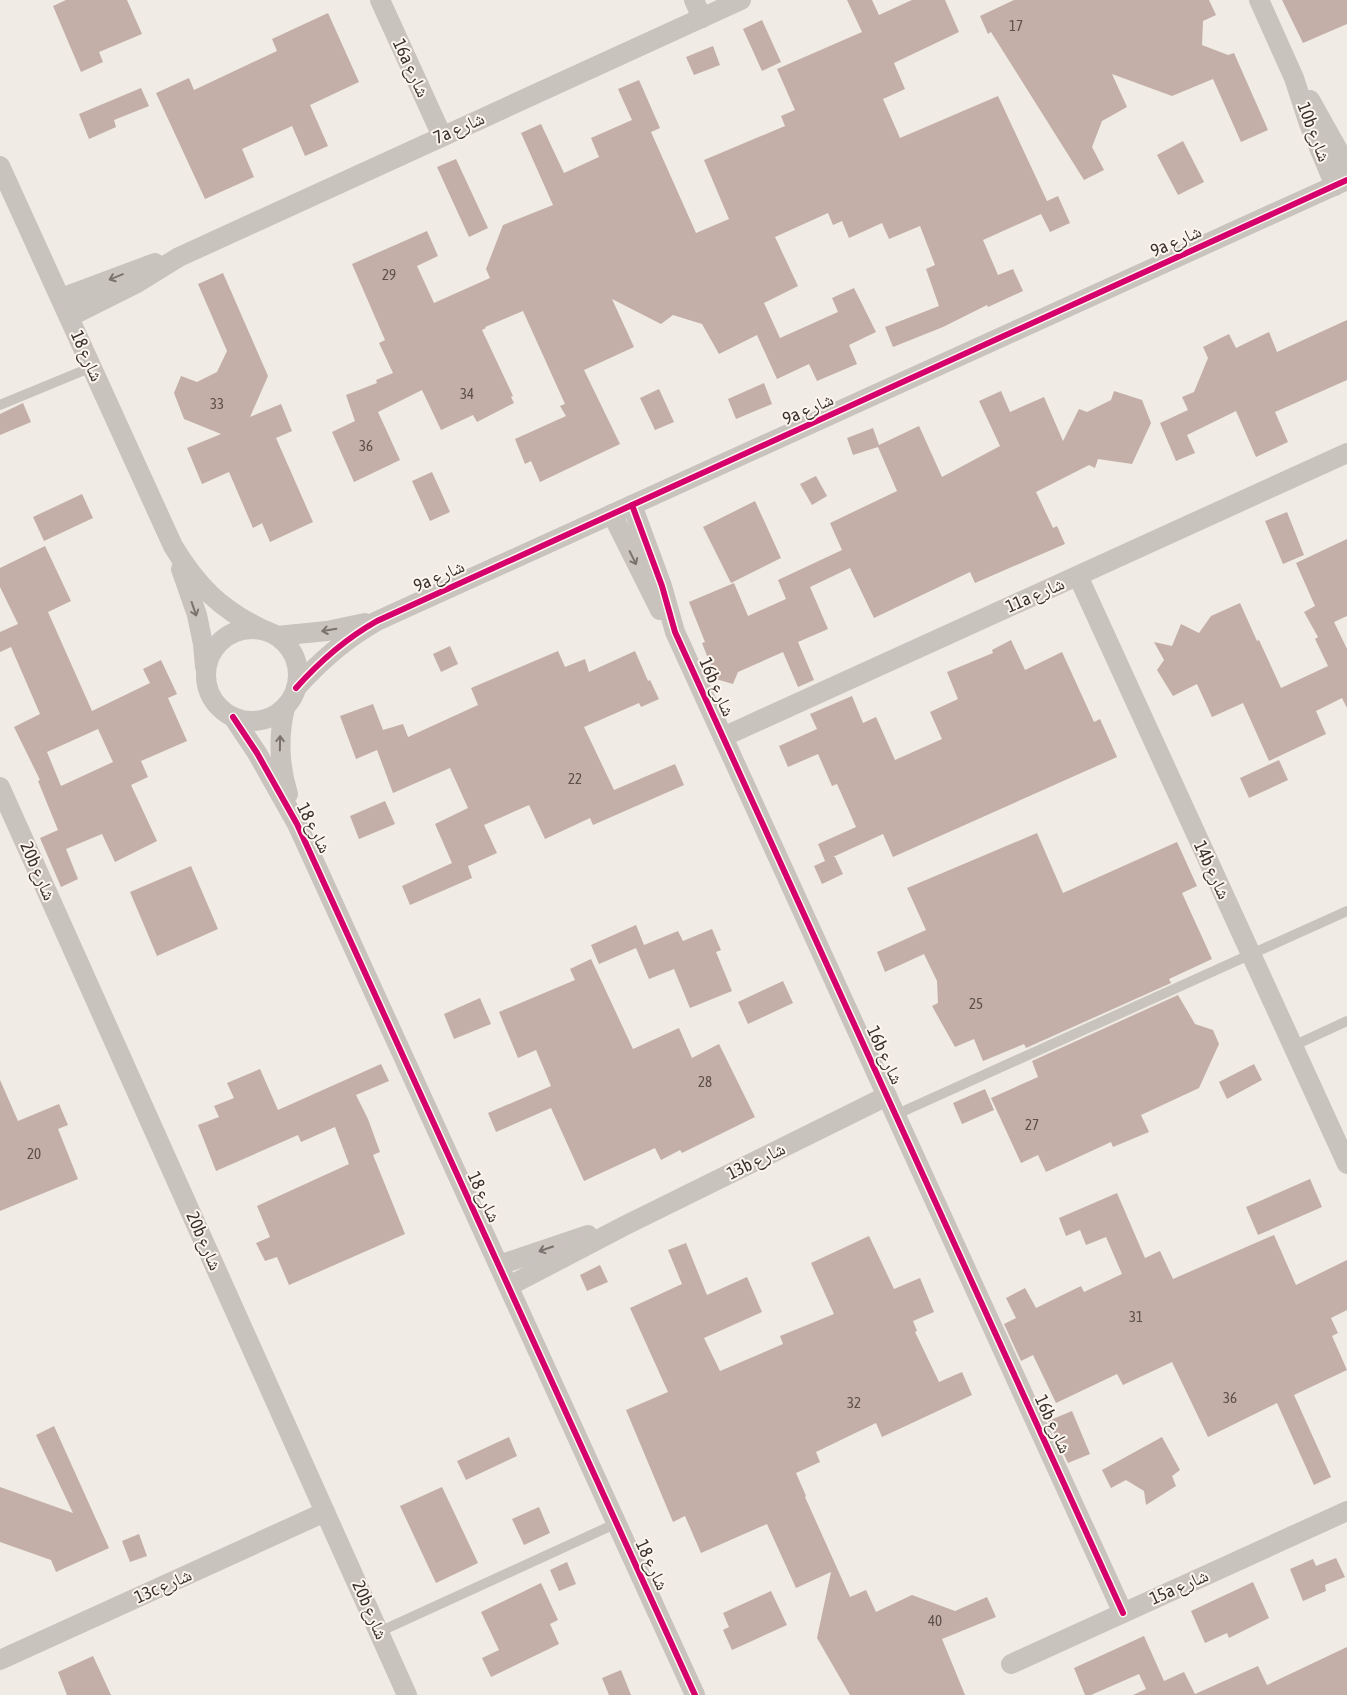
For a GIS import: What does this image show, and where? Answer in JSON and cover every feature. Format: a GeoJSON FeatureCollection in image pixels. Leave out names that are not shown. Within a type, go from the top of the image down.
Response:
{"type":"FeatureCollection","features":[{"type":"Feature","properties":{"kind":"street","name":"16a شارع"},"geometry":{"type":"LineString","coordinates":[[380,0],[442,136]]}},
{"type":"Feature","properties":{"kind":"street","name":"7a شارع"},"geometry":{"type":"LineString","coordinates":[[69,317],[137,283],[178,257],[442,136],[698,9],[740,0]]}},
{"type":"Feature","properties":{"kind":"street","name":"10b شارع"},"geometry":{"type":"LineString","coordinates":[[1259,0],[1294,78],[1309,124],[1341,183]]}},
{"type":"Feature","properties":{"kind":"street","name":"10b شارع"},"geometry":{"type":"LineString","coordinates":[[1294,78],[1322,119],[1347,166]]}},
{"type":"Feature","properties":{"kind":"street","name":"شارع 18"},"geometry":{"type":"LineString","coordinates":[[0,166],[174,546],[186,567],[202,587],[220,604],[241,619],[270,633]]}},
{"type":"Feature","properties":{"kind":"street","name":"9a شارع"},"geometry":{"type":"LineString","coordinates":[[296,688],[333,650],[354,634],[377,621],[1341,183]]}},
{"type":"Feature","properties":{"kind":"street","name":"7a شارع"},"geometry":{"type":"LineString","coordinates":[[60,298],[132,270],[178,257]]}},
{"type":"Feature","properties":{"kind":"street","name":"11a شارع"},"geometry":{"type":"LineString","coordinates":[[723,737],[1347,453]]}},
{"type":"Feature","properties":{"kind":"street","name":"16b شارع"},"geometry":{"type":"LineString","coordinates":[[632,505],[662,586],[675,632]]}},
{"type":"Feature","properties":{"kind":"street","name":"16b شارع"},"geometry":{"type":"LineString","coordinates":[[612,514],[649,590],[675,632],[1122,1613]]}},
{"type":"Feature","properties":{"kind":"street","name":"شارع 18"},"geometry":{"type":"LineString","coordinates":[[174,546],[197,615],[203,644],[206,674]]}},
{"type":"Feature","properties":{"kind":"street","name":"14b شارع"},"geometry":{"type":"LineString","coordinates":[[1078,576],[1347,1164]]}},
{"type":"Feature","properties":{"kind":"street","name":"9a شارع"},"geometry":{"type":"LineString","coordinates":[[270,633],[327,631],[377,621]]}},
{"type":"Feature","properties":{"kind":"street"},"geometry":{"type":"LineString","coordinates":[[250,629],[270,633],[288,646],[296,659],[298,673],[292,699],[285,708],[273,716],[260,721],[246,721],[233,718],[223,712],[209,693],[206,674],[208,660],[214,648],[224,638],[236,631],[250,629]]}},
{"type":"Feature","properties":{"kind":"street","name":"شارع 18"},"geometry":{"type":"LineString","coordinates":[[285,708],[280,728],[281,767],[297,824]]}},
{"type":"Feature","properties":{"kind":"street","name":"شارع 18"},"geometry":{"type":"LineString","coordinates":[[233,718],[257,753],[297,824],[695,1695]]}},
{"type":"Feature","properties":{"kind":"street","name":"20b شارع"},"geometry":{"type":"LineString","coordinates":[[0,787],[407,1695]]}},
{"type":"Feature","properties":{"kind":"street","name":"13b شارع"},"geometry":{"type":"LineString","coordinates":[[509,1286],[626,1225],[887,1096]]}},
{"type":"Feature","properties":{"kind":"street","name":"13b شارع"},"geometry":{"type":"LineString","coordinates":[[499,1265],[579,1237],[626,1225]]}},
{"type":"Feature","properties":{"kind":"street","name":"15a شارع"},"geometry":{"type":"LineString","coordinates":[[1012,1664],[1347,1511]]}},
{"type":"Feature","properties":{"kind":"street","name":"13c شارع"},"geometry":{"type":"LineString","coordinates":[[0,1660],[326,1512]]}},
{"type":"Feature","properties":{"kind":"lane"},"geometry":{"type":"LineString","coordinates":[[0,405],[92,367]]}},
{"type":"Feature","properties":{"kind":"lane"},"geometry":{"type":"LineString","coordinates":[[896,1115],[1347,910]]}},
{"type":"Feature","properties":{"kind":"lane"},"geometry":{"type":"LineString","coordinates":[[1293,1046],[1347,1021]]}},
{"type":"Feature","properties":{"kind":"lane"},"geometry":{"type":"LineString","coordinates":[[379,1632],[617,1523]]}},
{"type":"Feature","properties":{"kind":"building"},"geometry":{"type":"Polygon","coordinates":[[[66,0],[127,0],[142,34],[99,52],[103,62],[81,72],[53,6],[66,0]]]}},
{"type":"Feature","properties":{"kind":"building"},"geometry":{"type":"Polygon","coordinates":[[[847,0],[872,0],[879,15],[912,0],[945,0],[959,32],[894,63],[905,89],[883,99],[900,138],[998,96],[1047,201],[1058,196],[1070,223],[1050,232],[1041,214],[983,240],[998,275],[1013,269],[1023,291],[893,347],[885,327],[939,306],[926,269],[935,265],[920,226],[889,239],[882,223],[849,238],[842,221],[833,225],[828,213],[775,237],[798,286],[764,303],[780,338],[838,312],[832,298],[854,288],[876,332],[849,345],[857,364],[817,381],[809,364],[777,379],[757,335],[719,354],[702,324],[673,315],[661,324],[612,299],[634,347],[584,370],[620,444],[540,482],[531,461],[525,464],[515,439],[566,416],[560,406],[565,404],[523,311],[482,330],[513,396],[511,397],[514,403],[477,422],[473,415],[441,430],[422,390],[378,412],[400,460],[354,482],[332,432],[355,421],[346,395],[377,383],[376,380],[393,373],[379,343],[385,340],[352,264],[427,231],[438,256],[417,266],[434,303],[490,278],[486,269],[503,225],[553,205],[521,133],[541,124],[564,173],[599,157],[591,138],[632,120],[618,89],[639,80],[660,128],[651,132],[696,233],[729,219],[704,160],[785,126],[781,116],[795,110],[777,69],[862,32],[847,0]]]}},
{"type":"Feature","properties":{"kind":"building"},"geometry":{"type":"Polygon","coordinates":[[[1014,0],[1209,0],[1216,15],[1203,21],[1202,45],[1228,55],[1234,53],[1268,130],[1241,142],[1213,79],[1172,96],[1112,74],[1127,107],[1102,121],[1092,147],[1104,170],[1084,180],[991,32],[988,34],[980,16],[1014,0]]]}},
{"type":"Feature","properties":{"kind":"building"},"geometry":{"type":"Polygon","coordinates":[[[1282,0],[1347,0],[1347,24],[1303,43],[1282,0]]]}},
{"type":"Feature","properties":{"kind":"building"},"geometry":{"type":"Polygon","coordinates":[[[328,13],[359,82],[310,105],[328,146],[305,156],[292,126],[242,149],[254,177],[205,199],[156,93],[189,78],[194,90],[277,51],[272,39],[328,13]]]}},
{"type":"Feature","properties":{"kind":"building"},"geometry":{"type":"Polygon","coordinates":[[[762,20],[781,62],[762,71],[743,29],[762,20]]]}},
{"type":"Feature","properties":{"kind":"building"},"geometry":{"type":"Polygon","coordinates":[[[713,46],[720,65],[694,75],[686,57],[713,46]]]}},
{"type":"Feature","properties":{"kind":"building"},"geometry":{"type":"Polygon","coordinates":[[[141,88],[149,106],[114,120],[116,127],[89,139],[79,114],[141,88]]]}},
{"type":"Feature","properties":{"kind":"building"},"geometry":{"type":"Polygon","coordinates":[[[1183,141],[1204,182],[1178,195],[1157,155],[1183,141]]]}},
{"type":"Feature","properties":{"kind":"building"},"geometry":{"type":"Polygon","coordinates":[[[456,159],[488,228],[469,237],[437,167],[456,159]]]}},
{"type":"Feature","properties":{"kind":"building"},"geometry":{"type":"Polygon","coordinates":[[[223,273],[268,376],[250,417],[281,404],[292,431],[276,438],[313,522],[270,542],[262,523],[253,528],[229,472],[202,484],[187,448],[221,434],[184,419],[174,393],[181,376],[197,382],[217,372],[227,351],[198,284],[223,273]]]}},
{"type":"Feature","properties":{"kind":"building"},"geometry":{"type":"Polygon","coordinates":[[[1347,320],[1347,380],[1275,412],[1288,442],[1256,457],[1236,411],[1187,435],[1195,453],[1176,461],[1160,423],[1188,410],[1182,397],[1194,392],[1208,358],[1203,347],[1229,334],[1236,348],[1269,332],[1277,352],[1347,320]]]}},
{"type":"Feature","properties":{"kind":"building"},"geometry":{"type":"Polygon","coordinates":[[[764,383],[772,404],[736,419],[728,399],[764,383]]]}},
{"type":"Feature","properties":{"kind":"building"},"geometry":{"type":"Polygon","coordinates":[[[659,389],[674,422],[655,430],[640,398],[659,389]]]}},
{"type":"Feature","properties":{"kind":"building"},"geometry":{"type":"Polygon","coordinates":[[[1001,391],[1010,412],[1044,397],[1063,441],[1079,409],[1087,412],[1111,400],[1114,391],[1142,400],[1151,423],[1132,464],[1098,459],[1095,468],[1089,465],[1036,492],[1053,528],[1057,526],[1065,544],[975,583],[970,572],[874,618],[850,568],[810,587],[828,629],[798,642],[814,680],[798,687],[783,652],[738,672],[733,684],[716,679],[702,643],[705,642],[689,602],[734,583],[748,616],[786,599],[778,580],[842,550],[830,523],[897,491],[878,447],[853,455],[847,438],[873,428],[879,445],[919,426],[942,477],[1000,446],[979,401],[1001,391]]]}},
{"type":"Feature","properties":{"kind":"building"},"geometry":{"type":"Polygon","coordinates":[[[23,403],[31,422],[0,435],[0,414],[23,403]]]}},
{"type":"Feature","properties":{"kind":"building"},"geometry":{"type":"Polygon","coordinates":[[[432,472],[450,512],[430,521],[412,481],[432,472]]]}},
{"type":"Feature","properties":{"kind":"building"},"geometry":{"type":"Polygon","coordinates":[[[816,476],[827,496],[812,505],[800,484],[816,476]]]}},
{"type":"Feature","properties":{"kind":"building"},"geometry":{"type":"Polygon","coordinates":[[[82,494],[93,518],[44,541],[33,517],[82,494]]]}},
{"type":"Feature","properties":{"kind":"building"},"geometry":{"type":"Polygon","coordinates":[[[755,501],[781,558],[731,583],[703,527],[755,501]]]}},
{"type":"Feature","properties":{"kind":"building"},"geometry":{"type":"Polygon","coordinates":[[[1287,512],[1304,555],[1283,564],[1265,521],[1287,512]]]}},
{"type":"Feature","properties":{"kind":"building"},"geometry":{"type":"Polygon","coordinates":[[[1347,539],[1347,616],[1334,622],[1347,649],[1347,708],[1342,698],[1316,711],[1326,734],[1269,761],[1243,703],[1212,717],[1197,684],[1173,696],[1157,670],[1164,660],[1154,642],[1172,646],[1181,624],[1199,633],[1211,616],[1240,603],[1281,688],[1328,666],[1315,639],[1318,637],[1304,612],[1315,606],[1296,563],[1347,539]]]}},
{"type":"Feature","properties":{"kind":"building"},"geometry":{"type":"Polygon","coordinates":[[[45,546],[71,601],[48,612],[92,711],[150,683],[143,669],[161,660],[177,694],[168,698],[187,741],[141,761],[148,777],[131,785],[157,841],[115,862],[102,834],[66,849],[78,879],[61,887],[40,838],[58,830],[38,781],[40,780],[14,727],[40,714],[11,647],[0,652],[0,632],[18,624],[0,587],[0,568],[45,546]],[[98,729],[47,752],[61,786],[113,762],[98,729]]]}},
{"type":"Feature","properties":{"kind":"building"},"geometry":{"type":"Polygon","coordinates":[[[1011,640],[1025,670],[1062,652],[1094,722],[1100,719],[1117,757],[893,857],[883,834],[833,857],[835,857],[843,874],[822,884],[814,866],[825,861],[818,844],[856,827],[837,784],[832,786],[818,754],[788,767],[779,746],[817,729],[810,714],[852,696],[863,723],[876,717],[895,760],[942,739],[930,712],[958,699],[947,672],[993,653],[992,650],[1011,640]]]}},
{"type":"Feature","properties":{"kind":"building"},"geometry":{"type":"Polygon","coordinates":[[[450,646],[458,664],[441,672],[433,654],[450,646]]]}},
{"type":"Feature","properties":{"kind":"building"},"geometry":{"type":"Polygon","coordinates":[[[558,651],[565,667],[585,659],[589,672],[635,651],[648,681],[650,680],[659,699],[641,707],[639,703],[584,727],[614,790],[675,764],[684,785],[593,825],[590,818],[545,839],[529,805],[484,825],[497,853],[468,866],[472,878],[410,905],[402,886],[452,863],[435,824],[468,808],[450,768],[393,793],[377,750],[356,759],[340,716],[373,704],[383,730],[403,724],[408,737],[478,705],[471,688],[558,651]]]}},
{"type":"Feature","properties":{"kind":"building"},"geometry":{"type":"Polygon","coordinates":[[[1279,760],[1288,780],[1249,798],[1240,778],[1279,760]]]}},
{"type":"Feature","properties":{"kind":"building"},"geometry":{"type":"Polygon","coordinates":[[[385,801],[395,824],[359,839],[350,816],[385,801]]]}},
{"type":"Feature","properties":{"kind":"building"},"geometry":{"type":"Polygon","coordinates":[[[1037,833],[1063,893],[1177,842],[1197,886],[1182,893],[1212,959],[1169,979],[1171,983],[1026,1048],[1024,1044],[983,1061],[974,1039],[955,1047],[932,1006],[938,1003],[937,981],[924,954],[885,972],[877,952],[926,930],[907,888],[1037,833]]]}},
{"type":"Feature","properties":{"kind":"building"},"geometry":{"type":"Polygon","coordinates":[[[191,866],[218,929],[157,956],[130,892],[191,866]]]}},
{"type":"Feature","properties":{"kind":"building"},"geometry":{"type":"Polygon","coordinates":[[[636,925],[644,945],[678,931],[683,941],[712,929],[721,950],[716,952],[732,991],[690,1008],[674,969],[649,979],[636,948],[599,964],[591,945],[636,925]]]}},
{"type":"Feature","properties":{"kind":"building"},"geometry":{"type":"Polygon","coordinates":[[[591,959],[633,1049],[679,1028],[692,1058],[719,1044],[755,1117],[682,1153],[680,1150],[661,1160],[655,1148],[584,1181],[551,1108],[496,1132],[488,1113],[551,1086],[536,1050],[518,1058],[499,1012],[575,980],[570,969],[591,959]]]}},
{"type":"Feature","properties":{"kind":"building"},"geometry":{"type":"Polygon","coordinates":[[[783,981],[793,1003],[748,1024],[738,1002],[783,981]]]}},
{"type":"Feature","properties":{"kind":"building"},"geometry":{"type":"Polygon","coordinates":[[[1178,995],[1195,1024],[1213,1030],[1219,1044],[1199,1088],[1141,1115],[1149,1132],[1113,1147],[1111,1142],[1046,1172],[1038,1155],[1021,1163],[991,1098],[1038,1077],[1032,1061],[1178,995]]]}},
{"type":"Feature","properties":{"kind":"building"},"geometry":{"type":"Polygon","coordinates":[[[480,998],[491,1024],[454,1039],[444,1014],[480,998]]]}},
{"type":"Feature","properties":{"kind":"building"},"geometry":{"type":"Polygon","coordinates":[[[381,1064],[389,1081],[356,1095],[368,1119],[380,1152],[373,1155],[405,1234],[289,1285],[277,1257],[265,1261],[256,1243],[270,1237],[257,1206],[349,1164],[335,1127],[301,1142],[298,1135],[216,1171],[198,1125],[219,1117],[214,1106],[234,1098],[227,1083],[260,1069],[278,1110],[381,1064]]]}},
{"type":"Feature","properties":{"kind":"building"},"geometry":{"type":"Polygon","coordinates":[[[1254,1064],[1262,1080],[1227,1099],[1219,1082],[1254,1064]]]}},
{"type":"Feature","properties":{"kind":"building"},"geometry":{"type":"Polygon","coordinates":[[[0,1080],[18,1121],[59,1104],[68,1125],[58,1129],[78,1179],[0,1211],[0,1080]]]}},
{"type":"Feature","properties":{"kind":"building"},"geometry":{"type":"Polygon","coordinates":[[[985,1089],[994,1110],[962,1124],[953,1103],[985,1089]]]}},
{"type":"Feature","properties":{"kind":"building"},"geometry":{"type":"Polygon","coordinates":[[[1310,1179],[1322,1207],[1258,1235],[1246,1207],[1310,1179]]]}},
{"type":"Feature","properties":{"kind":"building"},"geometry":{"type":"Polygon","coordinates":[[[1117,1193],[1145,1258],[1160,1251],[1173,1279],[1274,1235],[1296,1285],[1347,1260],[1347,1310],[1331,1318],[1338,1333],[1332,1336],[1347,1370],[1294,1395],[1331,1477],[1314,1485],[1277,1403],[1208,1437],[1172,1362],[1123,1385],[1117,1374],[1056,1403],[1033,1355],[1021,1361],[1004,1324],[1016,1318],[1006,1298],[1025,1288],[1036,1308],[1081,1286],[1084,1292],[1122,1274],[1106,1237],[1086,1245],[1080,1230],[1066,1236],[1059,1218],[1117,1193]]]}},
{"type":"Feature","properties":{"kind":"building"},"geometry":{"type":"Polygon","coordinates":[[[869,1236],[894,1289],[920,1278],[934,1312],[913,1321],[917,1331],[915,1332],[939,1382],[962,1372],[972,1395],[882,1437],[876,1423],[816,1452],[820,1462],[796,1473],[850,1597],[866,1590],[876,1612],[912,1595],[955,1611],[987,1597],[996,1617],[942,1639],[965,1695],[850,1695],[817,1638],[831,1572],[796,1588],[767,1524],[701,1553],[685,1516],[673,1522],[626,1410],[668,1392],[630,1308],[682,1284],[668,1250],[686,1243],[707,1295],[747,1277],[762,1312],[704,1338],[720,1371],[783,1344],[780,1336],[834,1314],[811,1263],[869,1236]]]}},
{"type":"Feature","properties":{"kind":"building"},"geometry":{"type":"Polygon","coordinates":[[[600,1265],[608,1282],[587,1291],[580,1275],[600,1265]]]}},
{"type":"Feature","properties":{"kind":"building"},"geometry":{"type":"Polygon","coordinates":[[[1072,1411],[1090,1454],[1068,1463],[1048,1421],[1072,1411]]]}},
{"type":"Feature","properties":{"kind":"building"},"geometry":{"type":"Polygon","coordinates":[[[54,1426],[109,1548],[56,1572],[51,1560],[0,1542],[0,1487],[73,1513],[36,1435],[54,1426]]]}},
{"type":"Feature","properties":{"kind":"building"},"geometry":{"type":"Polygon","coordinates":[[[509,1437],[517,1456],[466,1480],[457,1461],[509,1437]]]}},
{"type":"Feature","properties":{"kind":"building"},"geometry":{"type":"Polygon","coordinates":[[[1162,1437],[1180,1470],[1172,1476],[1176,1486],[1146,1505],[1144,1491],[1126,1480],[1111,1488],[1102,1470],[1162,1437]]]}},
{"type":"Feature","properties":{"kind":"building"},"geometry":{"type":"Polygon","coordinates":[[[442,1487],[478,1563],[436,1583],[400,1506],[442,1487]]]}},
{"type":"Feature","properties":{"kind":"building"},"geometry":{"type":"Polygon","coordinates":[[[539,1507],[550,1533],[524,1545],[512,1519],[539,1507]]]}},
{"type":"Feature","properties":{"kind":"building"},"geometry":{"type":"Polygon","coordinates":[[[139,1534],[147,1556],[130,1562],[122,1541],[139,1534]]]}},
{"type":"Feature","properties":{"kind":"building"},"geometry":{"type":"Polygon","coordinates":[[[1336,1558],[1345,1577],[1325,1585],[1326,1591],[1303,1601],[1290,1569],[1313,1559],[1316,1566],[1336,1558]]]}},
{"type":"Feature","properties":{"kind":"building"},"geometry":{"type":"Polygon","coordinates":[[[567,1562],[576,1584],[559,1591],[550,1570],[567,1562]]]}},
{"type":"Feature","properties":{"kind":"building"},"geometry":{"type":"Polygon","coordinates":[[[1253,1582],[1269,1618],[1229,1638],[1227,1633],[1205,1643],[1191,1611],[1253,1582]]]}},
{"type":"Feature","properties":{"kind":"building"},"geometry":{"type":"Polygon","coordinates":[[[541,1583],[558,1620],[550,1624],[559,1644],[491,1677],[482,1658],[499,1650],[481,1612],[541,1583]]]}},
{"type":"Feature","properties":{"kind":"building"},"geometry":{"type":"Polygon","coordinates":[[[771,1591],[787,1625],[732,1650],[723,1630],[729,1627],[723,1613],[771,1591]]]}},
{"type":"Feature","properties":{"kind":"building"},"geometry":{"type":"Polygon","coordinates":[[[1144,1636],[1164,1681],[1184,1672],[1195,1694],[1258,1666],[1267,1685],[1347,1647],[1347,1695],[1133,1695],[1146,1689],[1139,1674],[1091,1695],[1085,1695],[1074,1668],[1144,1636]]]}},
{"type":"Feature","properties":{"kind":"building"},"geometry":{"type":"Polygon","coordinates":[[[93,1656],[111,1695],[67,1695],[58,1672],[93,1656]]]}},
{"type":"Feature","properties":{"kind":"building"},"geometry":{"type":"Polygon","coordinates":[[[621,1670],[631,1695],[609,1695],[602,1678],[621,1670]]]}},
{"type":"Feature","properties":{"kind":"cycle path"},"geometry":{"type":"LineString","coordinates":[[296,688],[334,651],[354,635],[377,621],[1347,180]]}},
{"type":"Feature","properties":{"kind":"cycle path"},"geometry":{"type":"LineString","coordinates":[[632,505],[662,586],[675,632],[1123,1613]]}},
{"type":"Feature","properties":{"kind":"cycle path"},"geometry":{"type":"LineString","coordinates":[[233,717],[257,753],[297,824],[695,1695]]}}]}
